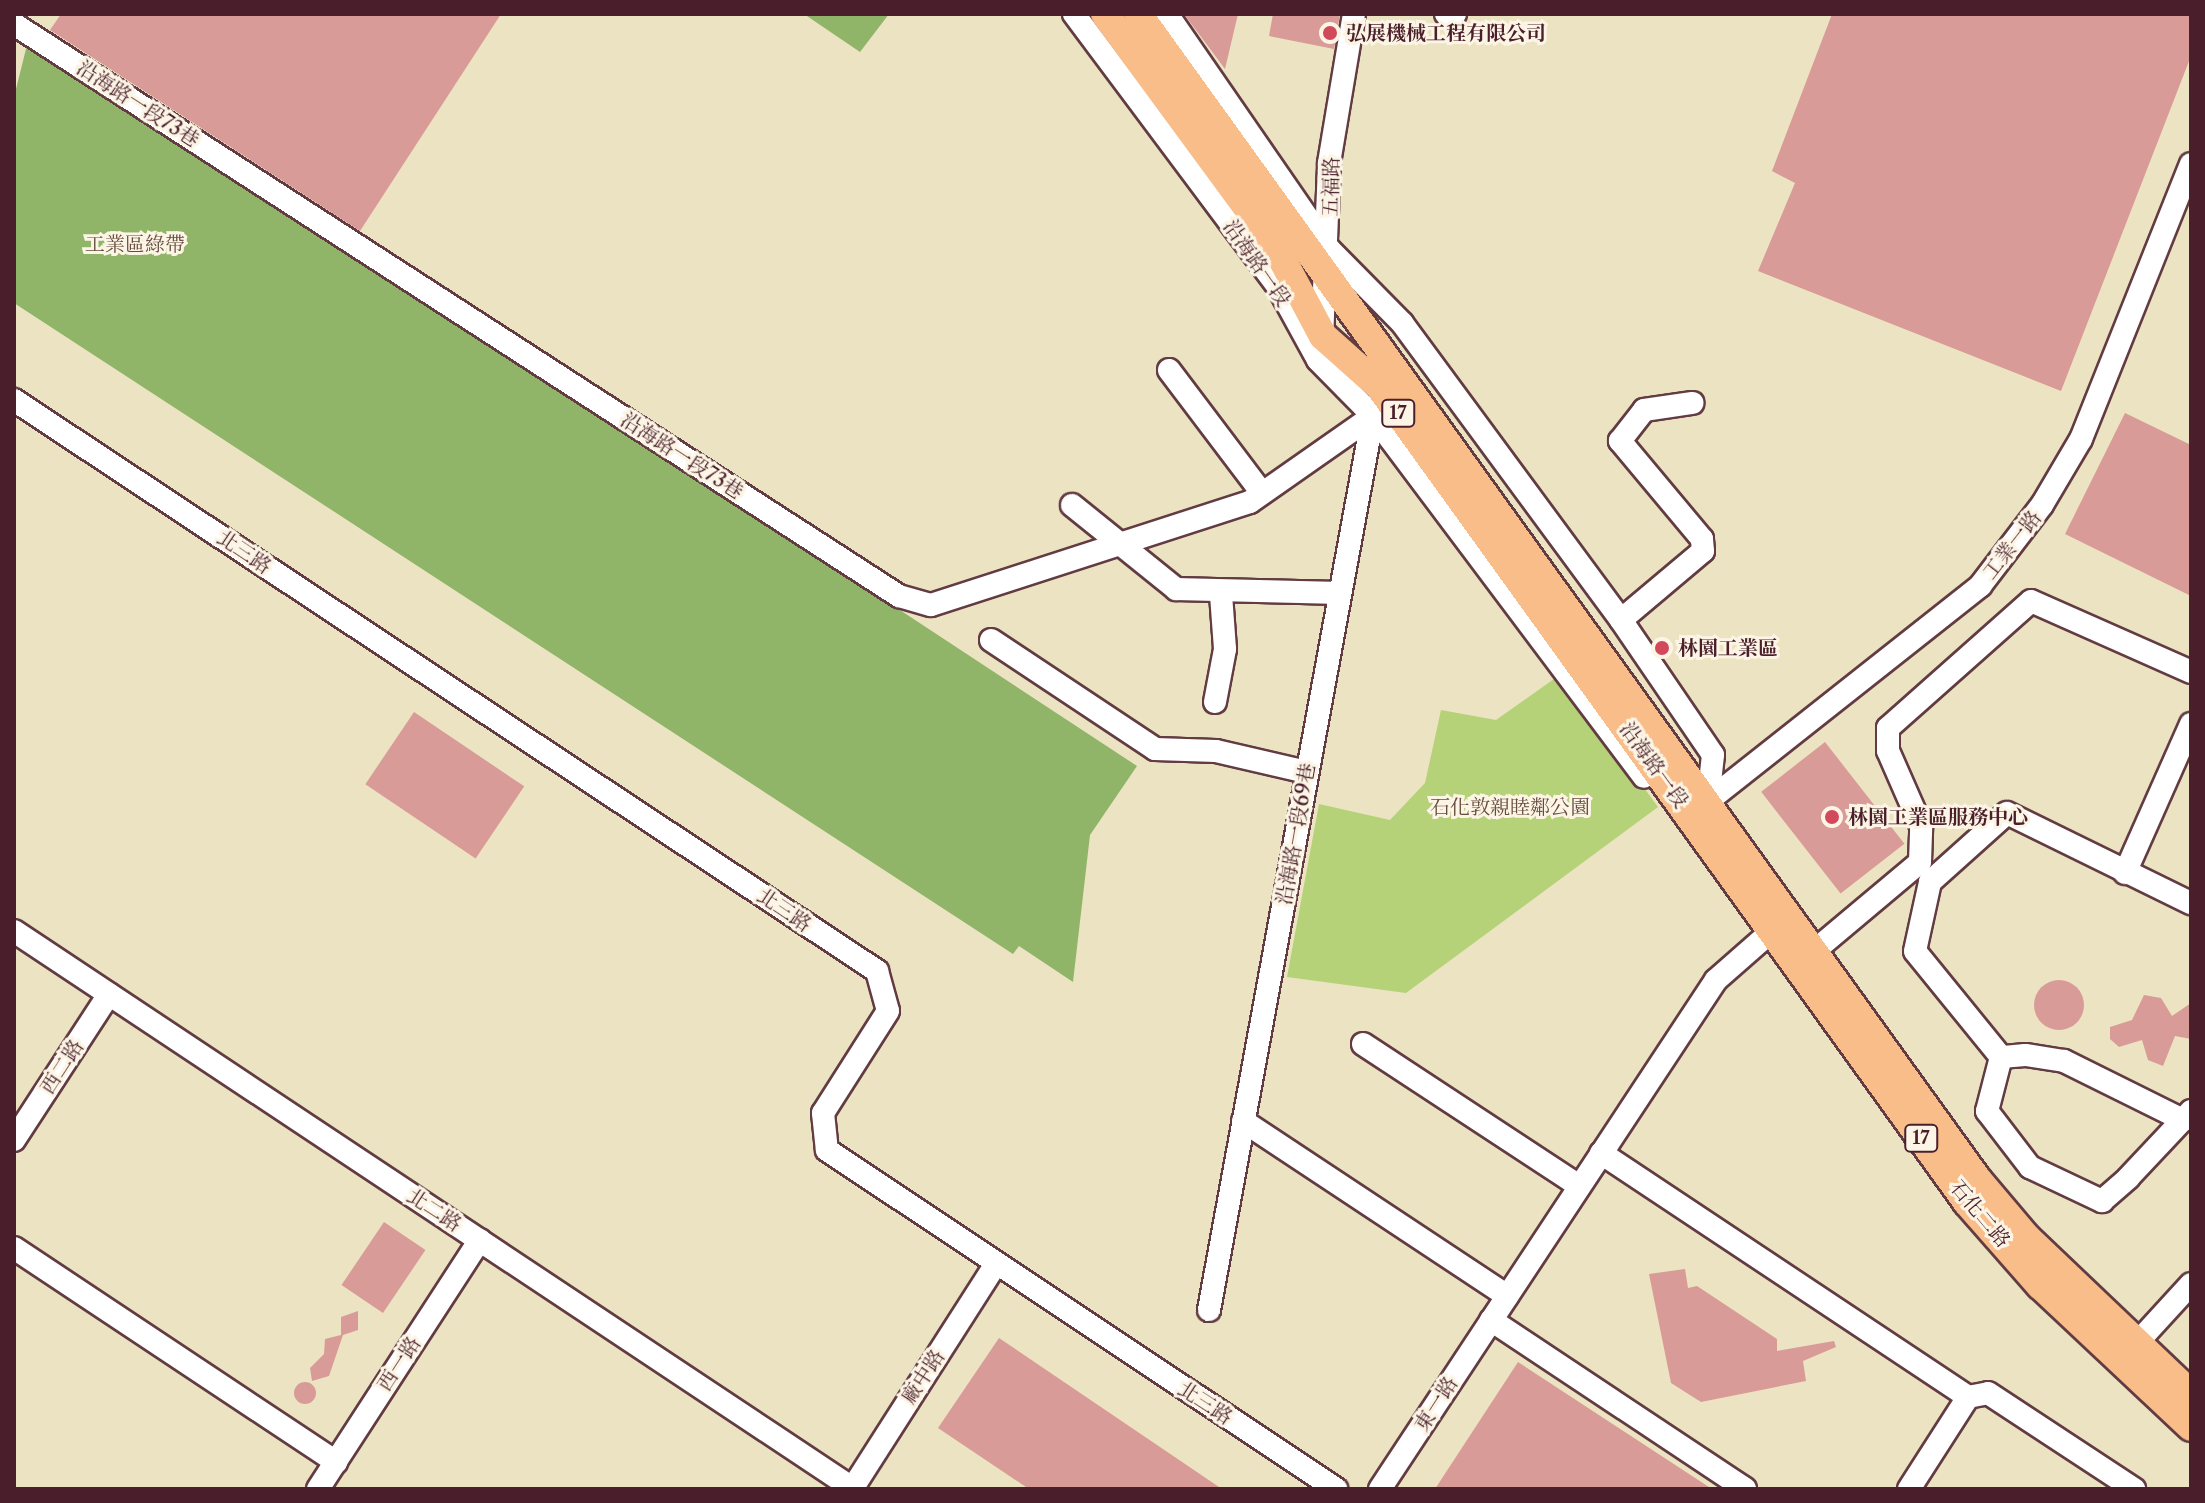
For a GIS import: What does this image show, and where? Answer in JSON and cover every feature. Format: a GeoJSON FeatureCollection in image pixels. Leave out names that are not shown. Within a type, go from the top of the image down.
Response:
{"type":"FeatureCollection","features":[{"type":"Feature","properties":{"kind":"main road","name":"沿海路一段"},"geometry":{"type":"LineString","coordinates":[[1105,14],[1274,244],[1321,348],[1379,386],[1699,808]]}},
{"type":"Feature","properties":{"kind":"main road","name":"沿海路一段"},"geometry":{"type":"LineString","coordinates":[[1138,14],[1326,280],[1386,358],[1699,808]]}},
{"type":"Feature","properties":{"kind":"main road","name":"石化二路"},"geometry":{"type":"LineString","coordinates":[[1699,808],[1806,958],[1967,1202],[2040,1285],[2191,1427]]}},
{"type":"Feature","properties":{"kind":"main road","name":"石化二路"},"geometry":{"type":"LineString","coordinates":[[1806,958],[1977,1179],[2136,1344],[2191,1394]]}},
{"type":"Feature","properties":{"kind":"street","name":"沿海路一段"},"geometry":{"type":"LineString","coordinates":[[1074,14],[1660,797],[1699,808],[1713,755],[1621,620],[1402,323],[1330,250],[1167,14]]}},
{"type":"Feature","properties":{"kind":"street","name":"五福路"},"geometry":{"type":"LineString","coordinates":[[1321,348],[1330,250],[1329,163],[1354,14]]}},
{"type":"Feature","properties":{"kind":"street"},"geometry":{"type":"LineString","coordinates":[[1446,14],[1455,14]]}},
{"type":"Feature","properties":{"kind":"street","name":"沿海路一段73巷"},"geometry":{"type":"LineString","coordinates":[[21,29],[899,596],[931,605],[1116,546],[1262,493],[1373,416]]}},
{"type":"Feature","properties":{"kind":"street","name":"工業一路"},"geometry":{"type":"LineString","coordinates":[[1699,808],[1980,586],[2034,517],[2081,439],[2191,164]]}},
{"type":"Feature","properties":{"kind":"street","name":"沿海路一段69巷"},"geometry":{"type":"LineString","coordinates":[[1209,1310],[1386,358]]}},
{"type":"Feature","properties":{"kind":"street"},"geometry":{"type":"LineString","coordinates":[[1169,370],[1262,493]]}},
{"type":"Feature","properties":{"kind":"street","name":"北三路"},"geometry":{"type":"LineString","coordinates":[[14,400],[877,971],[888,1011],[823,1113],[827,1150],[995,1265],[1336,1489]]}},
{"type":"Feature","properties":{"kind":"street"},"geometry":{"type":"LineString","coordinates":[[1621,620],[1703,551],[1702,539],[1620,441],[1644,410],[1692,403]]}},
{"type":"Feature","properties":{"kind":"street"},"geometry":{"type":"LineString","coordinates":[[1072,505],[1116,546],[1176,589],[1221,595],[1340,593]]}},
{"type":"Feature","properties":{"kind":"street"},"geometry":{"type":"LineString","coordinates":[[1215,702],[1225,649],[1221,595]]}},
{"type":"Feature","properties":{"kind":"street"},"geometry":{"type":"LineString","coordinates":[[2001,1057],[1987,1111],[2030,1167],[2102,1201],[2187,1115],[2064,1061],[2001,1057],[1915,951],[1925,872],[1921,826],[1888,751],[1888,728],[2031,601],[2191,672]]}},
{"type":"Feature","properties":{"kind":"street"},"geometry":{"type":"LineString","coordinates":[[991,640],[1155,749],[1216,751],[1307,772]]}},
{"type":"Feature","properties":{"kind":"street"},"geometry":{"type":"LineString","coordinates":[[2125,873],[2191,724]]}},
{"type":"Feature","properties":{"kind":"street"},"geometry":{"type":"LineString","coordinates":[[1806,958],[2007,813],[2191,903]]}},
{"type":"Feature","properties":{"kind":"street","name":"東一路"},"geometry":{"type":"LineString","coordinates":[[1380,1489],[1716,980],[1782,923]]}},
{"type":"Feature","properties":{"kind":"street","name":"北二路"},"geometry":{"type":"LineString","coordinates":[[14,931],[853,1489]]}},
{"type":"Feature","properties":{"kind":"street","name":"西二路"},"geometry":{"type":"LineString","coordinates":[[14,1140],[109,994]]}},
{"type":"Feature","properties":{"kind":"street"},"geometry":{"type":"LineString","coordinates":[[1363,1044],[1579,1186]]}},
{"type":"Feature","properties":{"kind":"street"},"geometry":{"type":"LineString","coordinates":[[1243,1121],[1507,1296]]}},
{"type":"Feature","properties":{"kind":"street"},"geometry":{"type":"LineString","coordinates":[[1601,1153],[1968,1397],[1988,1393],[2134,1489]]}},
{"type":"Feature","properties":{"kind":"street","name":"西一路"},"geometry":{"type":"LineString","coordinates":[[318,1489],[480,1240]]}},
{"type":"Feature","properties":{"kind":"street"},"geometry":{"type":"LineString","coordinates":[[14,1248],[336,1462]]}},
{"type":"Feature","properties":{"kind":"street","name":"廠中路"},"geometry":{"type":"LineString","coordinates":[[853,1489],[995,1265]]}},
{"type":"Feature","properties":{"kind":"street"},"geometry":{"type":"LineString","coordinates":[[2136,1344],[2191,1284]]}},
{"type":"Feature","properties":{"kind":"street"},"geometry":{"type":"LineString","coordinates":[[1491,1320],[1745,1489]]}},
{"type":"Feature","properties":{"kind":"street"},"geometry":{"type":"LineString","coordinates":[[1909,1489],[1968,1397]]}},
{"type":"Feature","properties":{"kind":"green space"},"geometry":{"type":"Polygon","coordinates":[[[804,14],[889,14],[860,52],[804,14]]]}},
{"type":"Feature","properties":{"kind":"green space","name":"工業區綠帶"},"geometry":{"type":"Polygon","coordinates":[[[29,37],[1137,766],[1090,835],[1073,982],[1019,946],[1013,954],[14,303],[14,97],[29,37]]]}},
{"type":"Feature","properties":{"kind":"green space","name":"石化敦親睦鄰公園"},"geometry":{"type":"Polygon","coordinates":[[[1561,674],[1658,807],[1406,993],[1287,977],[1319,804],[1390,820],[1425,783],[1441,710],[1496,720],[1561,674]]]}},
{"type":"Feature","properties":{"kind":"building"},"geometry":{"type":"Polygon","coordinates":[[[61,14],[501,14],[360,231],[50,30],[61,14]]]}},
{"type":"Feature","properties":{"kind":"building"},"geometry":{"type":"Polygon","coordinates":[[[1184,14],[1238,14],[1225,69],[1184,14]]]}},
{"type":"Feature","properties":{"kind":"building"},"geometry":{"type":"Polygon","coordinates":[[[1273,14],[1340,14],[1334,49],[1269,36],[1273,14]]]}},
{"type":"Feature","properties":{"kind":"building"},"geometry":{"type":"Polygon","coordinates":[[[1832,14],[2191,14],[2191,56],[2061,391],[1758,271],[1795,183],[1772,171],[1832,14]]]}},
{"type":"Feature","properties":{"kind":"building"},"geometry":{"type":"Polygon","coordinates":[[[2125,413],[2191,445],[2191,596],[2065,534],[2125,413]]]}},
{"type":"Feature","properties":{"kind":"building"},"geometry":{"type":"Polygon","coordinates":[[[414,712],[524,786],[476,858],[365,784],[414,712]]]}},
{"type":"Feature","properties":{"kind":"building","name":"林園工業區服務中心"},"geometry":{"type":"Polygon","coordinates":[[[1825,742],[1904,844],[1841,894],[1761,792],[1825,742]]]}},
{"type":"Feature","properties":{"kind":"building"},"geometry":{"type":"Polygon","coordinates":[[[2059,980],[2077,987],[2084,1005],[2077,1023],[2059,1030],[2041,1023],[2034,1005],[2041,987],[2059,980]]]}},
{"type":"Feature","properties":{"kind":"building"},"geometry":{"type":"Polygon","coordinates":[[[2144,995],[2161,998],[2172,1016],[2191,1003],[2191,1039],[2175,1036],[2163,1066],[2148,1060],[2142,1040],[2119,1047],[2110,1039],[2110,1027],[2132,1020],[2144,995]]]}},
{"type":"Feature","properties":{"kind":"building"},"geometry":{"type":"Polygon","coordinates":[[[384,1222],[425,1250],[383,1313],[342,1285],[384,1222]]]}},
{"type":"Feature","properties":{"kind":"building"},"geometry":{"type":"Polygon","coordinates":[[[1685,1269],[1688,1288],[1697,1286],[1777,1339],[1777,1351],[1834,1341],[1836,1347],[1803,1361],[1806,1381],[1701,1402],[1671,1383],[1649,1274],[1685,1269]]]}},
{"type":"Feature","properties":{"kind":"building"},"geometry":{"type":"Polygon","coordinates":[[[358,1311],[358,1330],[343,1335],[329,1376],[312,1381],[310,1368],[324,1354],[325,1339],[341,1335],[341,1317],[358,1311]]]}},
{"type":"Feature","properties":{"kind":"building"},"geometry":{"type":"Polygon","coordinates":[[[999,1338],[1222,1489],[1029,1489],[938,1428],[999,1338]]]}},
{"type":"Feature","properties":{"kind":"building"},"geometry":{"type":"Polygon","coordinates":[[[1518,1362],[1712,1489],[1435,1489],[1518,1362]]]}},
{"type":"Feature","properties":{"kind":"building"},"geometry":{"type":"Polygon","coordinates":[[[305,1382],[313,1385],[316,1393],[313,1401],[305,1404],[297,1401],[294,1393],[297,1385],[305,1382]]]}},
{"type":"Feature","properties":{"kind":"place","name":"弘展機械工程有限公司"},"geometry":{"type":"Point","coordinates":[1330,33]}},
{"type":"Feature","properties":{"kind":"place","name":"林園工業區"},"geometry":{"type":"Point","coordinates":[1662,648]}},
{"type":"Feature","properties":{"kind":"place","name":"林園工業區服務中心"},"geometry":{"type":"Point","coordinates":[1832,817]}}]}
